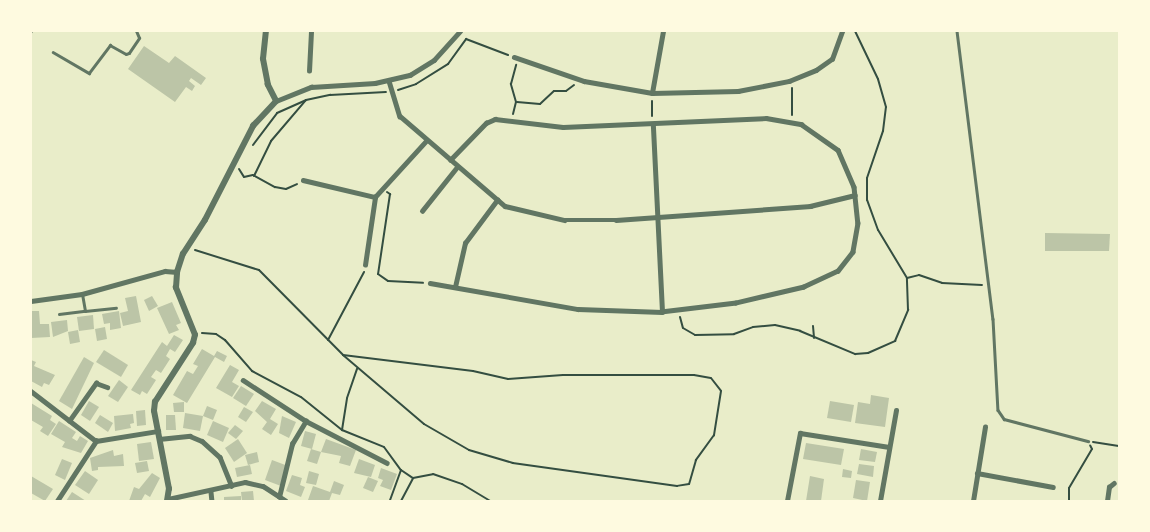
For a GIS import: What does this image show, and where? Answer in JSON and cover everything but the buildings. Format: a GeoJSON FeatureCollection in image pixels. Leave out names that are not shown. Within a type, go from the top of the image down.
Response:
{"type":"FeatureCollection","features":[{"type":"Feature","properties":{"kind":"street"},"geometry":{"type":"LineString","coordinates":[[266,31],[263,59],[268,85],[276,101]]}},
{"type":"Feature","properties":{"kind":"street"},"geometry":{"type":"LineString","coordinates":[[310,71],[311,31]]}},
{"type":"Feature","properties":{"kind":"street"},"geometry":{"type":"LineString","coordinates":[[286,501],[255,483],[245,482],[211,492],[168,500],[155,402],[193,343],[195,335],[176,288],[177,272],[188,247],[206,220],[253,126],[276,101],[311,87],[388,81],[410,75],[434,60],[460,31]]}},
{"type":"Feature","properties":{"kind":"street"},"geometry":{"type":"LineString","coordinates":[[652,93],[663,31]]}},
{"type":"Feature","properties":{"kind":"street"},"geometry":{"type":"LineString","coordinates":[[514,57],[577,78],[652,93],[738,91],[789,81],[832,59],[842,31]]}},
{"type":"Feature","properties":{"kind":"street"},"geometry":{"type":"LineString","coordinates":[[388,81],[400,116],[426,141],[505,206],[564,220],[659,218],[810,206],[855,195]]}},
{"type":"Feature","properties":{"kind":"street"},"geometry":{"type":"LineString","coordinates":[[430,283],[578,309],[678,311],[804,287],[838,271],[853,252],[858,223],[855,195],[838,150],[802,124],[766,118],[653,125],[563,127],[495,120],[486,123],[450,160]]}},
{"type":"Feature","properties":{"kind":"street"},"geometry":{"type":"LineString","coordinates":[[653,125],[659,218],[662,312]]}},
{"type":"Feature","properties":{"kind":"street"},"geometry":{"type":"LineString","coordinates":[[365,265],[376,197],[426,141]]}},
{"type":"Feature","properties":{"kind":"street"},"geometry":{"type":"LineString","coordinates":[[422,211],[457,167]]}},
{"type":"Feature","properties":{"kind":"street"},"geometry":{"type":"LineString","coordinates":[[303,180],[376,197]]}},
{"type":"Feature","properties":{"kind":"street"},"geometry":{"type":"LineString","coordinates":[[455,287],[465,243],[496,200]]}},
{"type":"Feature","properties":{"kind":"street"},"geometry":{"type":"LineString","coordinates":[[31,301],[82,294],[166,271],[177,272]]}},
{"type":"Feature","properties":{"kind":"street"},"geometry":{"type":"LineString","coordinates":[[243,380],[306,421],[387,463]]}},
{"type":"Feature","properties":{"kind":"street"},"geometry":{"type":"LineString","coordinates":[[69,421],[96,383],[107,387]]}},
{"type":"Feature","properties":{"kind":"street"},"geometry":{"type":"LineString","coordinates":[[31,391],[96,441],[158,431]]}},
{"type":"Feature","properties":{"kind":"street"},"geometry":{"type":"LineString","coordinates":[[880,501],[896,410]]}},
{"type":"Feature","properties":{"kind":"street"},"geometry":{"type":"LineString","coordinates":[[280,497],[292,444],[306,421]]}},
{"type":"Feature","properties":{"kind":"street"},"geometry":{"type":"LineString","coordinates":[[973,501],[985,426]]}},
{"type":"Feature","properties":{"kind":"street"},"geometry":{"type":"LineString","coordinates":[[787,501],[800,433],[889,447]]}},
{"type":"Feature","properties":{"kind":"street"},"geometry":{"type":"LineString","coordinates":[[159,439],[190,436],[202,440],[220,457],[232,486]]}},
{"type":"Feature","properties":{"kind":"street"},"geometry":{"type":"LineString","coordinates":[[57,501],[96,441]]}},
{"type":"Feature","properties":{"kind":"street"},"geometry":{"type":"LineString","coordinates":[[978,473],[1053,487]]}},
{"type":"Feature","properties":{"kind":"street"},"geometry":{"type":"LineString","coordinates":[[1107,501],[1109,487],[1114,483]]}},
{"type":"Feature","properties":{"kind":"street"},"geometry":{"type":"LineString","coordinates":[[211,492],[212,501]]}},
{"type":"Feature","properties":{"kind":"lane"},"geometry":{"type":"LineString","coordinates":[[52,52],[89,73],[110,45],[126,54],[129,53],[139,38],[136,31]]}},
{"type":"Feature","properties":{"kind":"lane"},"geometry":{"type":"LineString","coordinates":[[957,31],[986,285],[993,319],[998,410],[1004,419],[1088,441]]}},
{"type":"Feature","properties":{"kind":"lane"},"geometry":{"type":"LineString","coordinates":[[82,294],[85,311]]}},
{"type":"Feature","properties":{"kind":"lane"},"geometry":{"type":"LineString","coordinates":[[59,314],[116,308]]}},
{"type":"Feature","properties":{"kind":"path"},"geometry":{"type":"LineString","coordinates":[[678,311],[683,328],[695,335],[734,334],[754,327],[774,326],[814,338],[855,354],[868,353],[895,341],[908,310],[907,278],[878,230],[867,200],[867,178],[883,131],[886,107],[878,79],[855,31]]}},
{"type":"Feature","properties":{"kind":"path"},"geometry":{"type":"LineString","coordinates":[[254,145],[277,113],[306,100],[330,95],[391,91],[416,84],[448,64],[466,39],[514,57],[516,67],[511,84],[516,102],[510,121]]}},
{"type":"Feature","properties":{"kind":"path"},"geometry":{"type":"LineString","coordinates":[[516,102],[540,104],[554,91],[566,91],[577,78]]}},
{"type":"Feature","properties":{"kind":"path"},"geometry":{"type":"LineString","coordinates":[[789,81],[794,93],[790,122]]}},
{"type":"Feature","properties":{"kind":"path"},"geometry":{"type":"LineString","coordinates":[[652,93],[653,125]]}},
{"type":"Feature","properties":{"kind":"path"},"geometry":{"type":"LineString","coordinates":[[254,176],[271,141],[306,100]]}},
{"type":"Feature","properties":{"kind":"path"},"geometry":{"type":"LineString","coordinates":[[240,169],[244,177],[254,176],[275,187],[286,189],[303,180]]}},
{"type":"Feature","properties":{"kind":"path"},"geometry":{"type":"LineString","coordinates":[[384,189],[390,194],[378,274],[388,281],[430,283]]}},
{"type":"Feature","properties":{"kind":"path"},"geometry":{"type":"LineString","coordinates":[[188,247],[254,266],[358,369],[347,398],[342,430]]}},
{"type":"Feature","properties":{"kind":"path"},"geometry":{"type":"LineString","coordinates":[[328,340],[345,305],[361,282],[365,265]]}},
{"type":"Feature","properties":{"kind":"path"},"geometry":{"type":"LineString","coordinates":[[907,278],[919,275],[942,283],[986,285]]}},
{"type":"Feature","properties":{"kind":"path"},"geometry":{"type":"LineString","coordinates":[[813,326],[814,338]]}},
{"type":"Feature","properties":{"kind":"path"},"geometry":{"type":"LineString","coordinates":[[195,335],[208,332],[225,340],[252,371],[301,397],[342,430],[377,442],[393,456],[401,470],[413,478],[433,474],[449,478],[490,501]]}},
{"type":"Feature","properties":{"kind":"path"},"geometry":{"type":"LineString","coordinates":[[343,355],[473,371],[508,379],[563,375],[694,375],[711,378],[721,391],[714,435],[696,460],[689,484],[677,486],[513,463],[469,450],[424,424],[343,355]]}},
{"type":"Feature","properties":{"kind":"path"},"geometry":{"type":"LineString","coordinates":[[1088,441],[1119,446]]}},
{"type":"Feature","properties":{"kind":"path"},"geometry":{"type":"LineString","coordinates":[[1069,501],[1072,481],[1092,449],[1088,441]]}},
{"type":"Feature","properties":{"kind":"path"},"geometry":{"type":"LineString","coordinates":[[390,501],[401,470]]}},
{"type":"Feature","properties":{"kind":"path"},"geometry":{"type":"LineString","coordinates":[[401,501],[413,478]]}}]}
